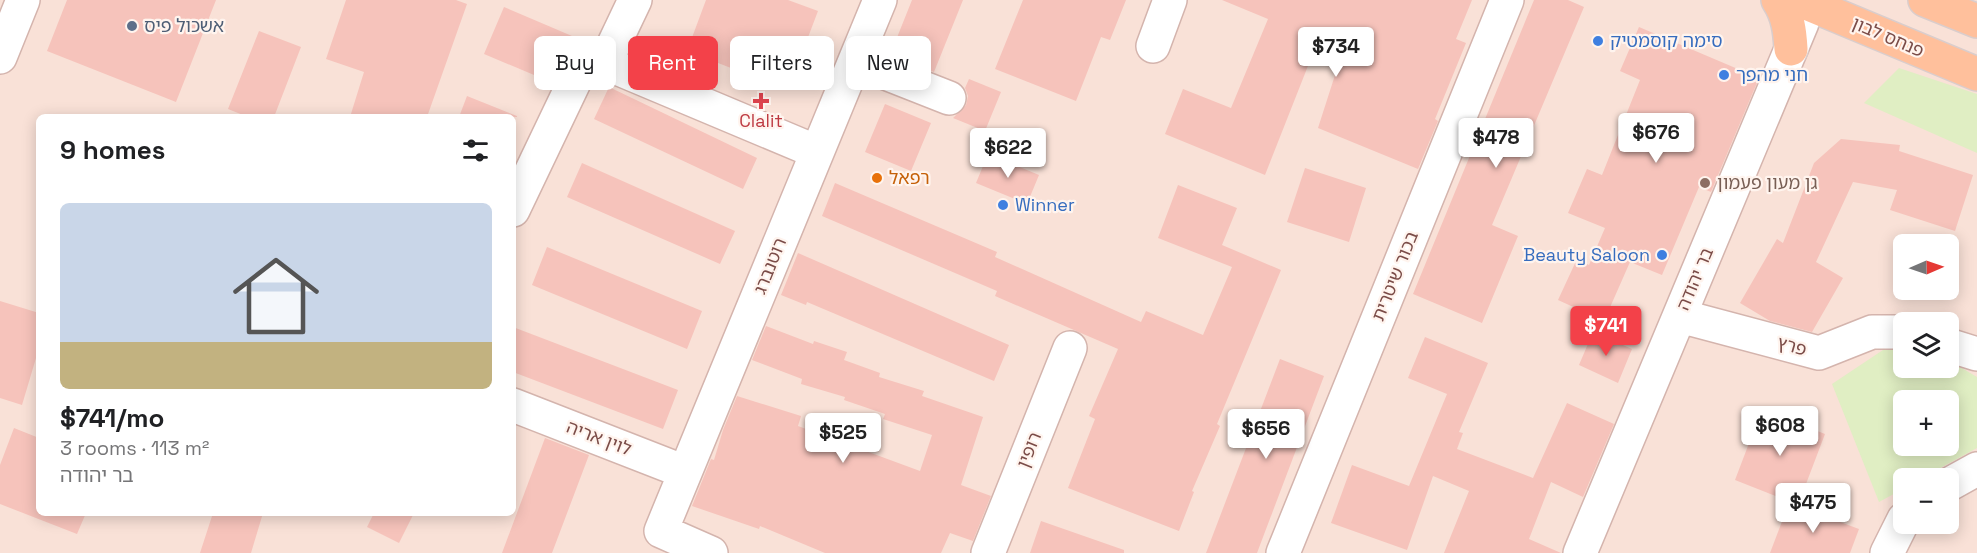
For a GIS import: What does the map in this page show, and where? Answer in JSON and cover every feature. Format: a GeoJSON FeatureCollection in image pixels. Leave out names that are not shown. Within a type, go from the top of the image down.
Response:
{"type":"FeatureCollection","features":[{"type":"Feature","properties":{"kind":"main road"},"geometry":{"type":"LineString","coordinates":[[1778,0],[1790,26],[1791,49]]}},
{"type":"Feature","properties":{"kind":"main road"},"geometry":{"type":"LineString","coordinates":[[1925,0],[1977,21]]}},
{"type":"Feature","properties":{"kind":"main road","name":"פנחס לבון"},"geometry":{"type":"LineString","coordinates":[[1809,1],[1977,74]]}},
{"type":"Feature","properties":{"kind":"street"},"geometry":{"type":"LineString","coordinates":[[0,57],[23,0]]}},
{"type":"Feature","properties":{"kind":"street"},"geometry":{"type":"LineString","coordinates":[[616,40],[635,0]]}},
{"type":"Feature","properties":{"kind":"street","name":"רוטנברג"},"geometry":{"type":"LineString","coordinates":[[865,36],[880,0]]}},
{"type":"Feature","properties":{"kind":"street"},"geometry":{"type":"LineString","coordinates":[[1153,46],[1170,0]]}},
{"type":"Feature","properties":{"kind":"street","name":"בכור שיטרית"},"geometry":{"type":"LineString","coordinates":[[1283,553],[1507,0]]}},
{"type":"Feature","properties":{"kind":"street","name":"בר יהודה"},"geometry":{"type":"LineString","coordinates":[[1580,553],[1809,1]]}},
{"type":"Feature","properties":{"kind":"street"},"geometry":{"type":"LineString","coordinates":[[616,68],[817,152]]}},
{"type":"Feature","properties":{"kind":"street","name":"רוטנברג"},"geometry":{"type":"LineString","coordinates":[[711,553],[661,531],[846,83]]}},
{"type":"Feature","properties":{"kind":"street"},"geometry":{"type":"LineString","coordinates":[[516,204],[570,90]]}},
{"type":"Feature","properties":{"kind":"street"},"geometry":{"type":"LineString","coordinates":[[929,90],[949,98]]}},
{"type":"Feature","properties":{"kind":"street","name":"פרץ"},"geometry":{"type":"LineString","coordinates":[[1680,316],[1819,353],[1872,332],[1893,332]]}},
{"type":"Feature","properties":{"kind":"street","name":"רופין"},"geometry":{"type":"LineString","coordinates":[[988,553],[1070,348]]}},
{"type":"Feature","properties":{"kind":"street"},"geometry":{"type":"LineString","coordinates":[[1959,348],[1977,354]]}},
{"type":"Feature","properties":{"kind":"street","name":"לוין אריה"},"geometry":{"type":"LineString","coordinates":[[516,406],[686,472]]}},
{"type":"Feature","properties":{"kind":"street"},"geometry":{"type":"LineString","coordinates":[[1959,479],[1977,469]]}},
{"type":"Feature","properties":{"kind":"street"},"geometry":{"type":"LineString","coordinates":[[1887,553],[1896,534]]}},
{"type":"Feature","properties":{"kind":"shaded area"},"geometry":{"type":"Polygon","coordinates":[[[0,0],[1977,0],[1977,553],[0,553],[0,0]]]}},
{"type":"Feature","properties":{"kind":"green space"},"geometry":{"type":"Polygon","coordinates":[[[1899,68],[1977,94],[1977,153],[1864,103],[1899,68]]]}},
{"type":"Feature","properties":{"kind":"green space"},"geometry":{"type":"Polygon","coordinates":[[[1886,348],[1893,350],[1893,378],[1959,378],[1959,366],[1977,377],[1977,448],[1940,468],[1893,468],[1893,494],[1879,502],[1832,384],[1886,348]]]}},
{"type":"Feature","properties":{"kind":"building","name":"אשכול פיס"},"geometry":{"type":"Polygon","coordinates":[[[67,0],[216,0],[176,102],[47,51],[67,0]]]}},
{"type":"Feature","properties":{"kind":"building"},"geometry":{"type":"Polygon","coordinates":[[[346,0],[456,0],[467,4],[428,114],[351,114],[364,72],[326,59],[346,0]]]}},
{"type":"Feature","properties":{"kind":"building"},"geometry":{"type":"Polygon","coordinates":[[[706,0],[788,0],[818,11],[809,36],[730,36],[730,68],[718,63],[718,36],[693,36],[706,0]]]}},
{"type":"Feature","properties":{"kind":"building"},"geometry":{"type":"Polygon","coordinates":[[[912,0],[963,0],[934,72],[931,71],[931,36],[898,36],[912,0]]]}},
{"type":"Feature","properties":{"kind":"building"},"geometry":{"type":"Polygon","coordinates":[[[1023,0],[1126,0],[1110,40],[1101,37],[1076,101],[995,69],[1023,0]]]}},
{"type":"Feature","properties":{"kind":"building"},"geometry":{"type":"Polygon","coordinates":[[[1222,0],[1472,0],[1456,39],[1466,43],[1435,119],[1438,121],[1418,169],[1318,128],[1344,47],[1319,38],[1265,175],[1165,134],[1183,89],[1231,108],[1268,19],[1222,0]]]}},
{"type":"Feature","properties":{"kind":"building"},"geometry":{"type":"Polygon","coordinates":[[[1534,0],[1568,0],[1584,7],[1492,225],[1518,236],[1482,323],[1413,294],[1534,0]]]}},
{"type":"Feature","properties":{"kind":"building"},"geometry":{"type":"Polygon","coordinates":[[[504,7],[572,36],[534,36],[534,75],[484,54],[504,7]]]}},
{"type":"Feature","properties":{"kind":"building"},"geometry":{"type":"Polygon","coordinates":[[[1639,27],[1759,78],[1711,192],[1699,187],[1662,275],[1630,262],[1604,321],[1558,300],[1577,259],[1589,265],[1605,228],[1568,213],[1587,169],[1602,175],[1640,80],[1620,71],[1639,27]]]}},
{"type":"Feature","properties":{"kind":"building"},"geometry":{"type":"Polygon","coordinates":[[[259,31],[301,47],[275,114],[240,114],[228,109],[259,31]]]}},
{"type":"Feature","properties":{"kind":"building"},"geometry":{"type":"Polygon","coordinates":[[[969,79],[1001,92],[985,131],[953,118],[966,105],[968,96],[965,88],[969,79]]]}},
{"type":"Feature","properties":{"kind":"building"},"geometry":{"type":"Polygon","coordinates":[[[608,90],[615,90],[757,158],[743,189],[594,119],[608,90]]]}},
{"type":"Feature","properties":{"kind":"building"},"geometry":{"type":"Polygon","coordinates":[[[467,96],[512,114],[460,114],[467,96]]]}},
{"type":"Feature","properties":{"kind":"building"},"geometry":{"type":"Polygon","coordinates":[[[885,104],[931,123],[911,171],[865,152],[885,104]]]}},
{"type":"Feature","properties":{"kind":"building"},"geometry":{"type":"Polygon","coordinates":[[[1841,139],[1900,145],[1899,151],[1973,175],[1955,231],[1890,210],[1897,190],[1853,182],[1816,262],[1843,278],[1812,332],[1770,321],[1740,303],[1777,239],[1783,243],[1814,163],[1841,139]]]}},
{"type":"Feature","properties":{"kind":"building"},"geometry":{"type":"Polygon","coordinates":[[[988,154],[1039,175],[1027,204],[976,183],[988,154]]]}},
{"type":"Feature","properties":{"kind":"building"},"geometry":{"type":"Polygon","coordinates":[[[582,163],[735,231],[720,264],[567,197],[582,163]]]}},
{"type":"Feature","properties":{"kind":"building"},"geometry":{"type":"Polygon","coordinates":[[[1305,168],[1366,188],[1349,242],[1287,222],[1305,168]]]}},
{"type":"Feature","properties":{"kind":"building"},"geometry":{"type":"Polygon","coordinates":[[[835,183],[997,252],[995,257],[1141,322],[1146,311],[1203,335],[1232,267],[1158,238],[1178,185],[1237,208],[1222,245],[1281,270],[1217,424],[1220,426],[1192,491],[1194,492],[1179,531],[1068,488],[1095,419],[1089,416],[1118,349],[995,296],[997,291],[822,216],[835,183]]]}},
{"type":"Feature","properties":{"kind":"building"},"geometry":{"type":"Polygon","coordinates":[[[547,247],[702,311],[687,349],[532,285],[547,247]]]}},
{"type":"Feature","properties":{"kind":"building"},"geometry":{"type":"Polygon","coordinates":[[[798,253],[1009,345],[994,381],[807,302],[806,305],[781,295],[798,253]]]}},
{"type":"Feature","properties":{"kind":"building"},"geometry":{"type":"Polygon","coordinates":[[[0,301],[36,312],[36,358],[22,405],[0,398],[0,301]]]}},
{"type":"Feature","properties":{"kind":"building"},"geometry":{"type":"Polygon","coordinates":[[[766,326],[813,344],[814,341],[847,352],[844,360],[880,373],[879,377],[924,391],[922,396],[983,417],[961,485],[991,496],[973,541],[950,533],[941,553],[825,553],[760,526],[759,529],[692,506],[711,459],[714,460],[737,396],[801,416],[798,426],[920,471],[932,435],[883,419],[885,414],[844,400],[845,397],[801,384],[802,379],[752,360],[766,326]]]}},
{"type":"Feature","properties":{"kind":"building"},"geometry":{"type":"Polygon","coordinates":[[[516,328],[678,390],[663,429],[516,373],[516,328]]]}},
{"type":"Feature","properties":{"kind":"building"},"geometry":{"type":"Polygon","coordinates":[[[1593,332],[1632,349],[1618,383],[1579,365],[1593,332]]]}},
{"type":"Feature","properties":{"kind":"building"},"geometry":{"type":"Polygon","coordinates":[[[1425,337],[1488,363],[1459,432],[1463,433],[1457,449],[1533,478],[1567,403],[1614,424],[1583,497],[1551,482],[1529,539],[1561,553],[1444,553],[1469,491],[1433,476],[1407,550],[1331,523],[1352,465],[1409,486],[1447,394],[1408,378],[1425,337]]]}},
{"type":"Feature","properties":{"kind":"building"},"geometry":{"type":"Polygon","coordinates":[[[1280,359],[1324,376],[1257,553],[1206,553],[1280,359]]]}},
{"type":"Feature","properties":{"kind":"building"},"geometry":{"type":"Polygon","coordinates":[[[1762,409],[1825,434],[1798,505],[1735,480],[1762,409]]]}},
{"type":"Feature","properties":{"kind":"building"},"geometry":{"type":"Polygon","coordinates":[[[14,428],[36,437],[36,516],[85,516],[77,534],[0,504],[0,465],[14,428]]]}},
{"type":"Feature","properties":{"kind":"building"},"geometry":{"type":"Polygon","coordinates":[[[545,438],[589,455],[552,553],[502,553],[545,438]]]}},
{"type":"Feature","properties":{"kind":"building"},"geometry":{"type":"Polygon","coordinates":[[[1789,503],[1859,529],[1850,553],[1770,553],[1789,503]]]}},
{"type":"Feature","properties":{"kind":"building"},"geometry":{"type":"Polygon","coordinates":[[[212,516],[262,516],[251,553],[200,553],[212,516]]]}},
{"type":"Feature","properties":{"kind":"building"},"geometry":{"type":"Polygon","coordinates":[[[372,516],[412,516],[399,543],[367,527],[372,516]]]}},
{"type":"Feature","properties":{"kind":"building"},"geometry":{"type":"Polygon","coordinates":[[[1041,521],[1124,550],[1124,553],[1030,553],[1041,521]]]}},
{"type":"Feature","properties":{"kind":"place","name":"אשכול פיס"},"geometry":{"type":"Point","coordinates":[132,26]}},
{"type":"Feature","properties":{"kind":"place","name":"סימה קוסמטיק"},"geometry":{"type":"Point","coordinates":[1598,41]}},
{"type":"Feature","properties":{"kind":"place","name":"חני מהפך"},"geometry":{"type":"Point","coordinates":[1724,75]}},
{"type":"Feature","properties":{"kind":"place","name":"Clalit"},"geometry":{"type":"Point","coordinates":[761,101]}},
{"type":"Feature","properties":{"kind":"place","name":"רפאל"},"geometry":{"type":"Point","coordinates":[877,178]}},
{"type":"Feature","properties":{"kind":"place","name":"גן מעון פעמון"},"geometry":{"type":"Point","coordinates":[1705,183]}},
{"type":"Feature","properties":{"kind":"place","name":"Winner"},"geometry":{"type":"Point","coordinates":[1003,205]}},
{"type":"Feature","properties":{"kind":"place","name":"Beauty Saloon"},"geometry":{"type":"Point","coordinates":[1662,255]}}]}
